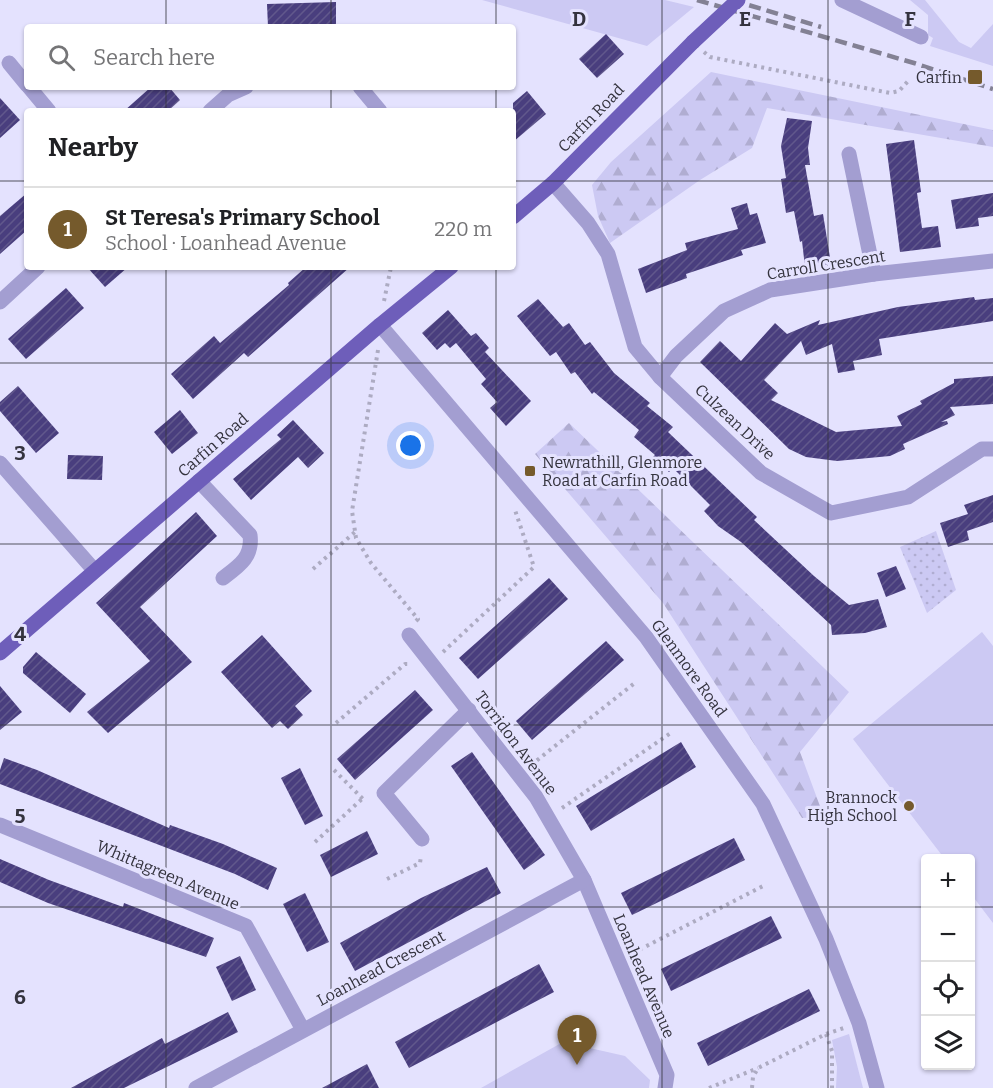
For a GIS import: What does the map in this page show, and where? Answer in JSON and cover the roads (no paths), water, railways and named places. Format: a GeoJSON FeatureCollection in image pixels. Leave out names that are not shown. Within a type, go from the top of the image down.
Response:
{"type":"FeatureCollection","features":[{"type":"Feature","properties":{"kind":"main road","name":"Carfin Road"},"geometry":{"type":"LineString","coordinates":[[516,214],[553,183],[738,0]]}},
{"type":"Feature","properties":{"kind":"main road","name":"Carfin Road"},"geometry":{"type":"LineString","coordinates":[[0,653],[380,325],[447,270]]}},
{"type":"Feature","properties":{"kind":"street"},"geometry":{"type":"LineString","coordinates":[[842,0],[921,37]]}},
{"type":"Feature","properties":{"kind":"street"},"geometry":{"type":"LineString","coordinates":[[9,63],[24,81]]}},
{"type":"Feature","properties":{"kind":"street"},"geometry":{"type":"LineString","coordinates":[[31,90],[46,108]]}},
{"type":"Feature","properties":{"kind":"street"},"geometry":{"type":"LineString","coordinates":[[213,108],[228,95],[239,90]]}},
{"type":"Feature","properties":{"kind":"street"},"geometry":{"type":"LineString","coordinates":[[362,90],[378,108]]}},
{"type":"Feature","properties":{"kind":"street"},"geometry":{"type":"LineString","coordinates":[[849,154],[874,274]]}},
{"type":"Feature","properties":{"kind":"street","name":"Culzean Drive"},"geometry":{"type":"LineString","coordinates":[[553,183],[588,223],[608,254],[635,347],[660,377],[761,473],[831,513],[908,497],[982,449],[993,449]]}},
{"type":"Feature","properties":{"kind":"street","name":"Carroll Crescent"},"geometry":{"type":"LineString","coordinates":[[660,377],[676,356],[724,311],[770,290],[874,274],[993,261]]}},
{"type":"Feature","properties":{"kind":"street"},"geometry":{"type":"LineString","coordinates":[[0,302],[35,270]]}},
{"type":"Feature","properties":{"kind":"street","name":"Glenmore Road"},"geometry":{"type":"LineString","coordinates":[[380,325],[646,637],[763,804],[826,939],[859,1023],[877,1088]]}},
{"type":"Feature","properties":{"kind":"street"},"geometry":{"type":"LineString","coordinates":[[0,463],[94,570]]}},
{"type":"Feature","properties":{"kind":"street"},"geometry":{"type":"LineString","coordinates":[[199,481],[250,535],[251,545],[245,562],[223,578]]}},
{"type":"Feature","properties":{"kind":"street","name":"Torridon Avenue"},"geometry":{"type":"LineString","coordinates":[[409,635],[519,775],[548,818],[584,880]]}},
{"type":"Feature","properties":{"kind":"street"},"geometry":{"type":"LineString","coordinates":[[422,839],[384,793],[469,710]]}},
{"type":"Feature","properties":{"kind":"street","name":"Whittagreen Avenue"},"geometry":{"type":"LineString","coordinates":[[0,825],[246,926],[303,1030]]}},
{"type":"Feature","properties":{"kind":"street","name":"Loanhead Avenue"},"geometry":{"type":"LineString","coordinates":[[584,880],[667,1075],[665,1088]]}},
{"type":"Feature","properties":{"kind":"street","name":"Loanhead Crescent"},"geometry":{"type":"LineString","coordinates":[[196,1088],[584,880]]}},
{"type":"Feature","properties":{"kind":"railway"},"geometry":{"type":"LineString","coordinates":[[697,0],[914,63],[993,89]]}},
{"type":"Feature","properties":{"kind":"railway"},"geometry":{"type":"LineString","coordinates":[[732,0],[821,27]]}},
{"type":"Feature","properties":{"kind":"place","name":"Carfin"},"geometry":{"type":"Point","coordinates":[975,77]}},
{"type":"Feature","properties":{"kind":"place","name":"Newrathill, Glenmore Road at Carfin Road"},"geometry":{"type":"Point","coordinates":[530,471]}},
{"type":"Feature","properties":{"kind":"place","name":"Brannock High School"},"geometry":{"type":"Point","coordinates":[909,806]}},
{"type":"Feature","properties":{"kind":"place","name":"St Teresa's Primary School"},"geometry":{"type":"Point","coordinates":[577,1065]}}]}
